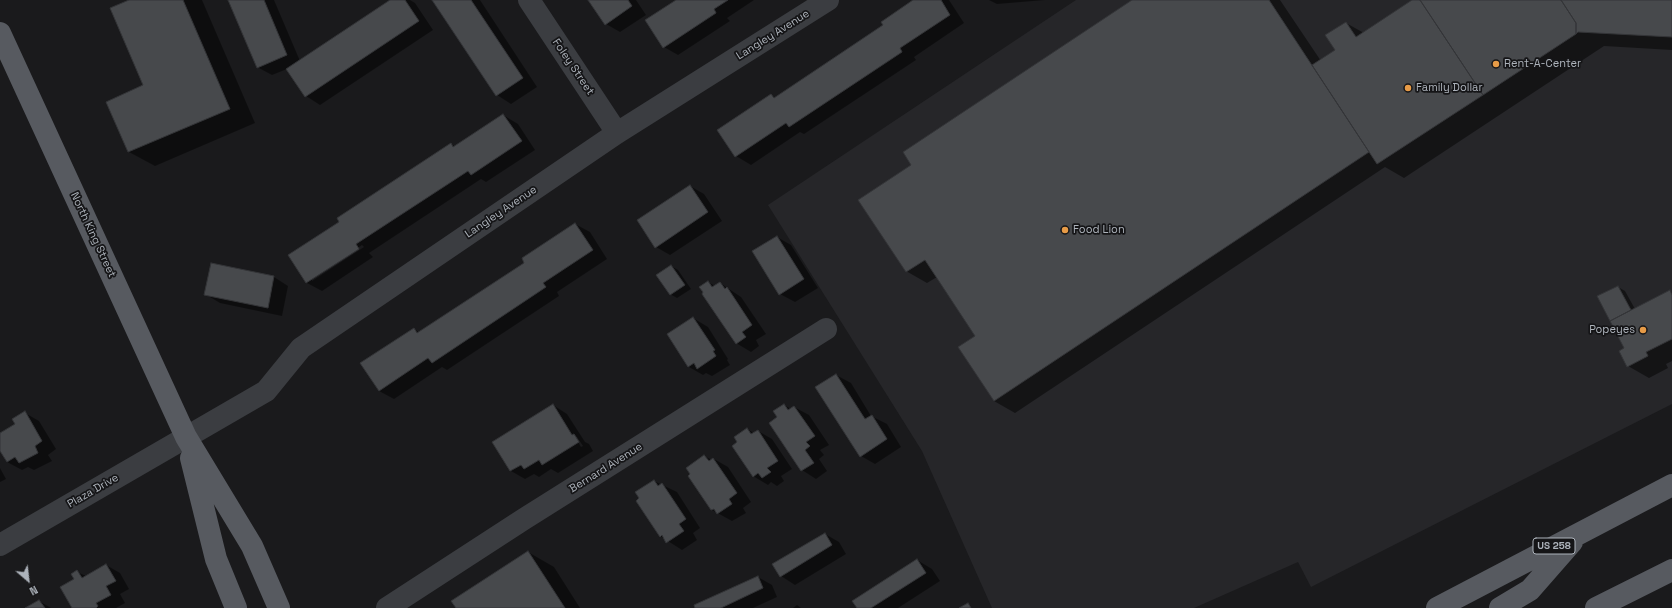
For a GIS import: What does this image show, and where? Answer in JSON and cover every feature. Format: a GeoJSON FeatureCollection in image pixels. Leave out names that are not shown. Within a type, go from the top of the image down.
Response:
{"type":"FeatureCollection","features":[{"type":"Feature","properties":{"kind":"main road","name":"North King Street"},"geometry":{"type":"LineString","coordinates":[[0,33],[186,438],[252,546],[279,608]]}},
{"type":"Feature","properties":{"kind":"main road","name":"North King Street"},"geometry":{"type":"LineString","coordinates":[[186,438],[216,559],[236,608]]}},
{"type":"Feature","properties":{"kind":"main road","name":"US 258"},"geometry":{"type":"LineString","coordinates":[[1436,608],[1672,485]]}},
{"type":"Feature","properties":{"kind":"main road"},"geometry":{"type":"LineString","coordinates":[[1500,608],[1530,590],[1579,533]]}},
{"type":"Feature","properties":{"kind":"main road"},"geometry":{"type":"LineString","coordinates":[[1596,608],[1672,570]]}},
{"type":"Feature","properties":{"kind":"street","name":"Foley Street"},"geometry":{"type":"LineString","coordinates":[[529,0],[617,133]]}},
{"type":"Feature","properties":{"kind":"street","name":"Langley Avenue"},"geometry":{"type":"LineString","coordinates":[[186,438],[266,391],[301,348],[617,133],[828,0]]}},
{"type":"Feature","properties":{"kind":"street","name":"Bernard Avenue"},"geometry":{"type":"LineString","coordinates":[[387,608],[531,515],[826,329]]}},
{"type":"Feature","properties":{"kind":"street","name":"Plaza Drive"},"geometry":{"type":"LineString","coordinates":[[0,545],[186,438]]}},
{"type":"Feature","properties":{"kind":"shaded area"},"geometry":{"type":"Polygon","coordinates":[[[1076,0],[1672,0],[1672,404],[1311,587],[1298,562],[1194,608],[992,608],[922,451],[768,205],[1076,0]]]}},
{"type":"Feature","properties":{"kind":"building"},"geometry":{"type":"Polygon","coordinates":[[[129,0],[183,0],[230,109],[128,152],[106,102],[143,85],[110,8],[129,0]]]}},
{"type":"Feature","properties":{"kind":"building"},"geometry":{"type":"Polygon","coordinates":[[[228,0],[264,0],[287,55],[257,68],[228,0]]]}},
{"type":"Feature","properties":{"kind":"building"},"geometry":{"type":"Polygon","coordinates":[[[390,0],[405,0],[419,21],[305,97],[286,69],[390,0]]]}},
{"type":"Feature","properties":{"kind":"building"},"geometry":{"type":"Polygon","coordinates":[[[432,0],[471,0],[523,78],[496,96],[432,0]]]}},
{"type":"Feature","properties":{"kind":"building"},"geometry":{"type":"Polygon","coordinates":[[[588,0],[628,0],[632,6],[605,25],[588,0]]]}},
{"type":"Feature","properties":{"kind":"building"},"geometry":{"type":"Polygon","coordinates":[[[676,0],[728,0],[714,9],[716,13],[663,48],[645,20],[676,0]]]}},
{"type":"Feature","properties":{"kind":"building"},"geometry":{"type":"Polygon","coordinates":[[[913,0],[941,0],[950,15],[900,48],[902,52],[789,127],[786,123],[735,157],[717,130],[771,94],[774,98],[883,25],[881,22],[913,0]]]}},
{"type":"Feature","properties":{"kind":"building","name":"Food Lion"},"geometry":{"type":"Polygon","coordinates":[[[1132,0],[1269,0],[1369,152],[994,401],[958,347],[975,336],[925,260],[906,272],[858,200],[911,165],[903,152],[1132,0]]]}},
{"type":"Feature","properties":{"kind":"building"},"geometry":{"type":"Polygon","coordinates":[[[1412,0],[1420,0],[1483,95],[1377,164],[1312,65],[1335,50],[1325,35],[1346,22],[1356,37],[1412,0]]]}},
{"type":"Feature","properties":{"kind":"building","name":"Rent-A-Center"},"geometry":{"type":"Polygon","coordinates":[[[1420,0],[1561,0],[1576,23],[1576,34],[1483,95],[1420,0]]]}},
{"type":"Feature","properties":{"kind":"building"},"geometry":{"type":"Polygon","coordinates":[[[1561,0],[1672,0],[1672,37],[1578,32],[1576,34],[1576,23],[1561,0]]]}},
{"type":"Feature","properties":{"kind":"building"},"geometry":{"type":"Polygon","coordinates":[[[503,114],[522,141],[471,175],[468,171],[356,244],[359,249],[306,283],[288,255],[339,222],[337,218],[451,143],[453,147],[503,114]]]}},
{"type":"Feature","properties":{"kind":"building"},"geometry":{"type":"Polygon","coordinates":[[[690,185],[708,212],[655,248],[637,220],[690,185]]]}},
{"type":"Feature","properties":{"kind":"building"},"geometry":{"type":"Polygon","coordinates":[[[575,223],[593,250],[543,283],[546,287],[432,363],[428,358],[379,391],[360,363],[414,328],[417,333],[524,263],[522,258],[575,223]]]}},
{"type":"Feature","properties":{"kind":"building"},"geometry":{"type":"Polygon","coordinates":[[[777,236],[804,279],[779,295],[752,251],[777,236]]]}},
{"type":"Feature","properties":{"kind":"building"},"geometry":{"type":"Polygon","coordinates":[[[211,263],[274,276],[268,308],[204,295],[211,263]]]}},
{"type":"Feature","properties":{"kind":"building"},"geometry":{"type":"Polygon","coordinates":[[[671,265],[685,285],[670,295],[656,275],[671,265]]]}},
{"type":"Feature","properties":{"kind":"building"},"geometry":{"type":"Polygon","coordinates":[[[708,281],[712,287],[720,282],[725,289],[727,287],[752,325],[742,332],[746,337],[736,344],[702,294],[703,292],[699,287],[708,281]]]}},
{"type":"Feature","properties":{"kind":"building"},"geometry":{"type":"Polygon","coordinates":[[[1618,286],[1631,310],[1610,321],[1597,296],[1618,286]]]}},
{"type":"Feature","properties":{"kind":"building","name":"Popeyes"},"geometry":{"type":"Polygon","coordinates":[[[1670,290],[1672,295],[1672,339],[1646,352],[1648,356],[1627,367],[1619,351],[1624,348],[1610,321],[1670,290]]]}},
{"type":"Feature","properties":{"kind":"building"},"geometry":{"type":"Polygon","coordinates":[[[693,317],[715,350],[713,351],[716,356],[697,369],[694,363],[688,367],[667,334],[693,317]]]}},
{"type":"Feature","properties":{"kind":"building"},"geometry":{"type":"Polygon","coordinates":[[[836,374],[865,419],[872,415],[887,439],[860,457],[815,387],[836,374]]]}},
{"type":"Feature","properties":{"kind":"building"},"geometry":{"type":"Polygon","coordinates":[[[553,404],[572,435],[574,434],[579,442],[542,465],[539,460],[524,469],[521,465],[510,471],[492,442],[553,404]]]}},
{"type":"Feature","properties":{"kind":"building"},"geometry":{"type":"Polygon","coordinates":[[[784,404],[788,410],[794,406],[815,436],[806,442],[810,446],[805,450],[814,463],[801,471],[769,423],[777,417],[773,411],[784,404]]]}},
{"type":"Feature","properties":{"kind":"building"},"geometry":{"type":"Polygon","coordinates":[[[25,411],[42,441],[35,446],[38,453],[19,463],[15,457],[7,462],[0,451],[0,433],[15,424],[12,419],[25,411]]]}},
{"type":"Feature","properties":{"kind":"building"},"geometry":{"type":"Polygon","coordinates":[[[747,428],[751,434],[758,430],[778,461],[767,468],[771,472],[762,478],[758,473],[753,477],[732,446],[737,442],[734,437],[747,428]]]}},
{"type":"Feature","properties":{"kind":"building"},"geometry":{"type":"Polygon","coordinates":[[[704,455],[709,461],[713,458],[737,493],[729,499],[732,504],[717,514],[714,509],[711,510],[688,476],[690,474],[686,468],[704,455]]]}},
{"type":"Feature","properties":{"kind":"building"},"geometry":{"type":"Polygon","coordinates":[[[654,480],[658,486],[662,483],[686,519],[679,524],[684,531],[666,543],[662,535],[660,537],[636,501],[639,498],[635,492],[654,480]]]}},
{"type":"Feature","properties":{"kind":"building"},"geometry":{"type":"Polygon","coordinates":[[[825,533],[832,545],[780,577],[772,564],[825,533]]]}},
{"type":"Feature","properties":{"kind":"building"},"geometry":{"type":"Polygon","coordinates":[[[528,551],[565,608],[456,608],[451,601],[528,551]]]}},
{"type":"Feature","properties":{"kind":"building"},"geometry":{"type":"Polygon","coordinates":[[[917,559],[926,573],[871,608],[857,608],[852,601],[917,559]]]}},
{"type":"Feature","properties":{"kind":"building"},"geometry":{"type":"Polygon","coordinates":[[[106,564],[116,581],[106,586],[111,595],[96,603],[98,606],[96,608],[72,608],[60,587],[74,579],[71,574],[77,570],[82,578],[106,564]]]}},
{"type":"Feature","properties":{"kind":"building"},"geometry":{"type":"Polygon","coordinates":[[[758,576],[763,588],[721,608],[695,608],[694,605],[758,576]]]}},
{"type":"Feature","properties":{"kind":"building"},"geometry":{"type":"Polygon","coordinates":[[[39,600],[45,608],[25,608],[39,600]]]}},
{"type":"Feature","properties":{"kind":"building"},"geometry":{"type":"Polygon","coordinates":[[[968,603],[971,608],[959,608],[968,603]]]}},
{"type":"Feature","properties":{"kind":"place","name":"Rent-A-Center"},"geometry":{"type":"Point","coordinates":[1496,64]}},
{"type":"Feature","properties":{"kind":"place","name":"Family Dollar"},"geometry":{"type":"Point","coordinates":[1408,88]}},
{"type":"Feature","properties":{"kind":"place","name":"Food Lion"},"geometry":{"type":"Point","coordinates":[1065,230]}},
{"type":"Feature","properties":{"kind":"place","name":"Popeyes"},"geometry":{"type":"Point","coordinates":[1643,330]}}]}
